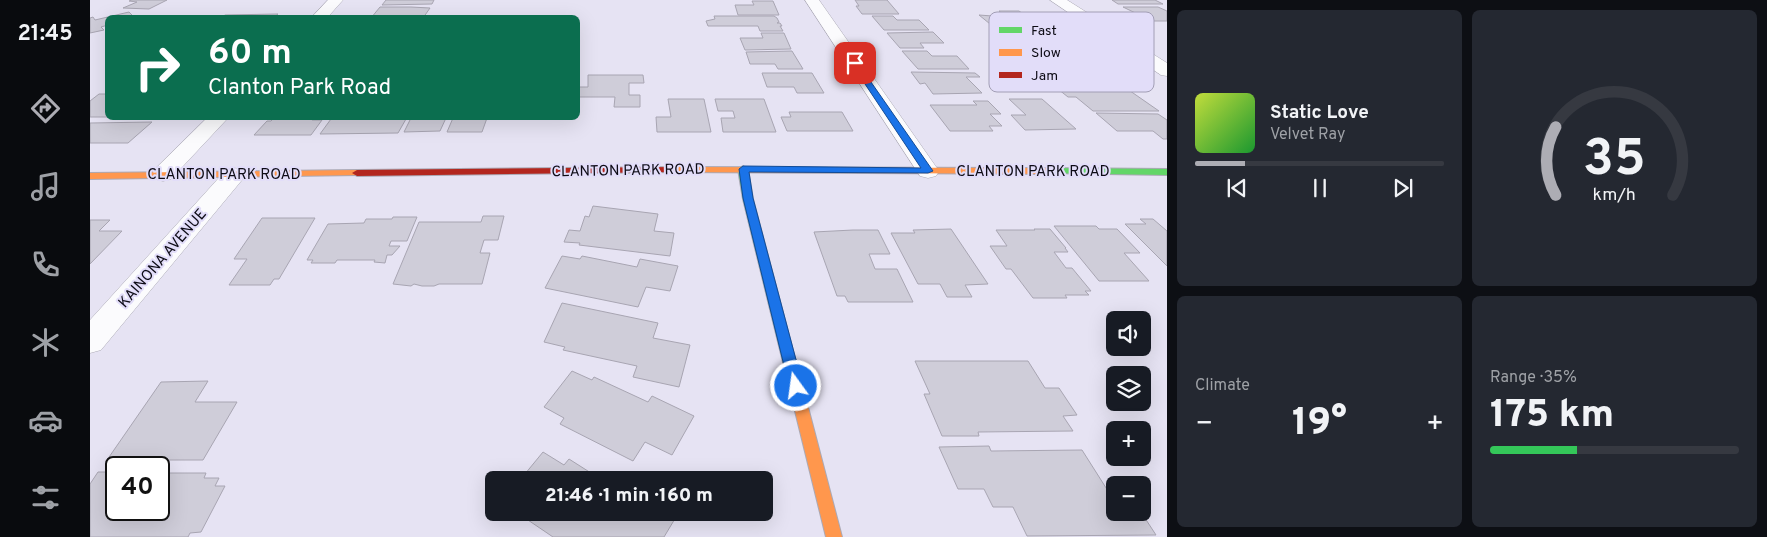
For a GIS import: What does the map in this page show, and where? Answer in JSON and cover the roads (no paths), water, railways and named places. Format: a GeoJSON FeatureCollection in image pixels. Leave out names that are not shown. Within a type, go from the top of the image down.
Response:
{"type":"FeatureCollection","features":[{"type":"Feature","properties":{"kind":"street"},"geometry":{"type":"LineString","coordinates":[[321,15],[336,0]]}},
{"type":"Feature","properties":{"kind":"street"},"geometry":{"type":"LineString","coordinates":[[812,0],[928,171]]}},
{"type":"Feature","properties":{"kind":"street"},"geometry":{"type":"LineString","coordinates":[[1057,0],[1076,12]]}},
{"type":"Feature","properties":{"kind":"street"},"geometry":{"type":"LineString","coordinates":[[1154,63],[1167,71]]}},
{"type":"Feature","properties":{"kind":"street"},"geometry":{"type":"LineString","coordinates":[[164,174],[216,120]]}},
{"type":"Feature","properties":{"kind":"street"},"geometry":{"type":"LineString","coordinates":[[743,169],[748,198],[834,537]]}},
{"type":"Feature","properties":{"kind":"street","name":"CLANTON PARK ROAD"},"geometry":{"type":"LineString","coordinates":[[90,176],[743,169],[1167,172]]}},
{"type":"Feature","properties":{"kind":"street","name":"KAINONA AVENUE"},"geometry":{"type":"LineString","coordinates":[[90,341],[234,174]]}}]}
